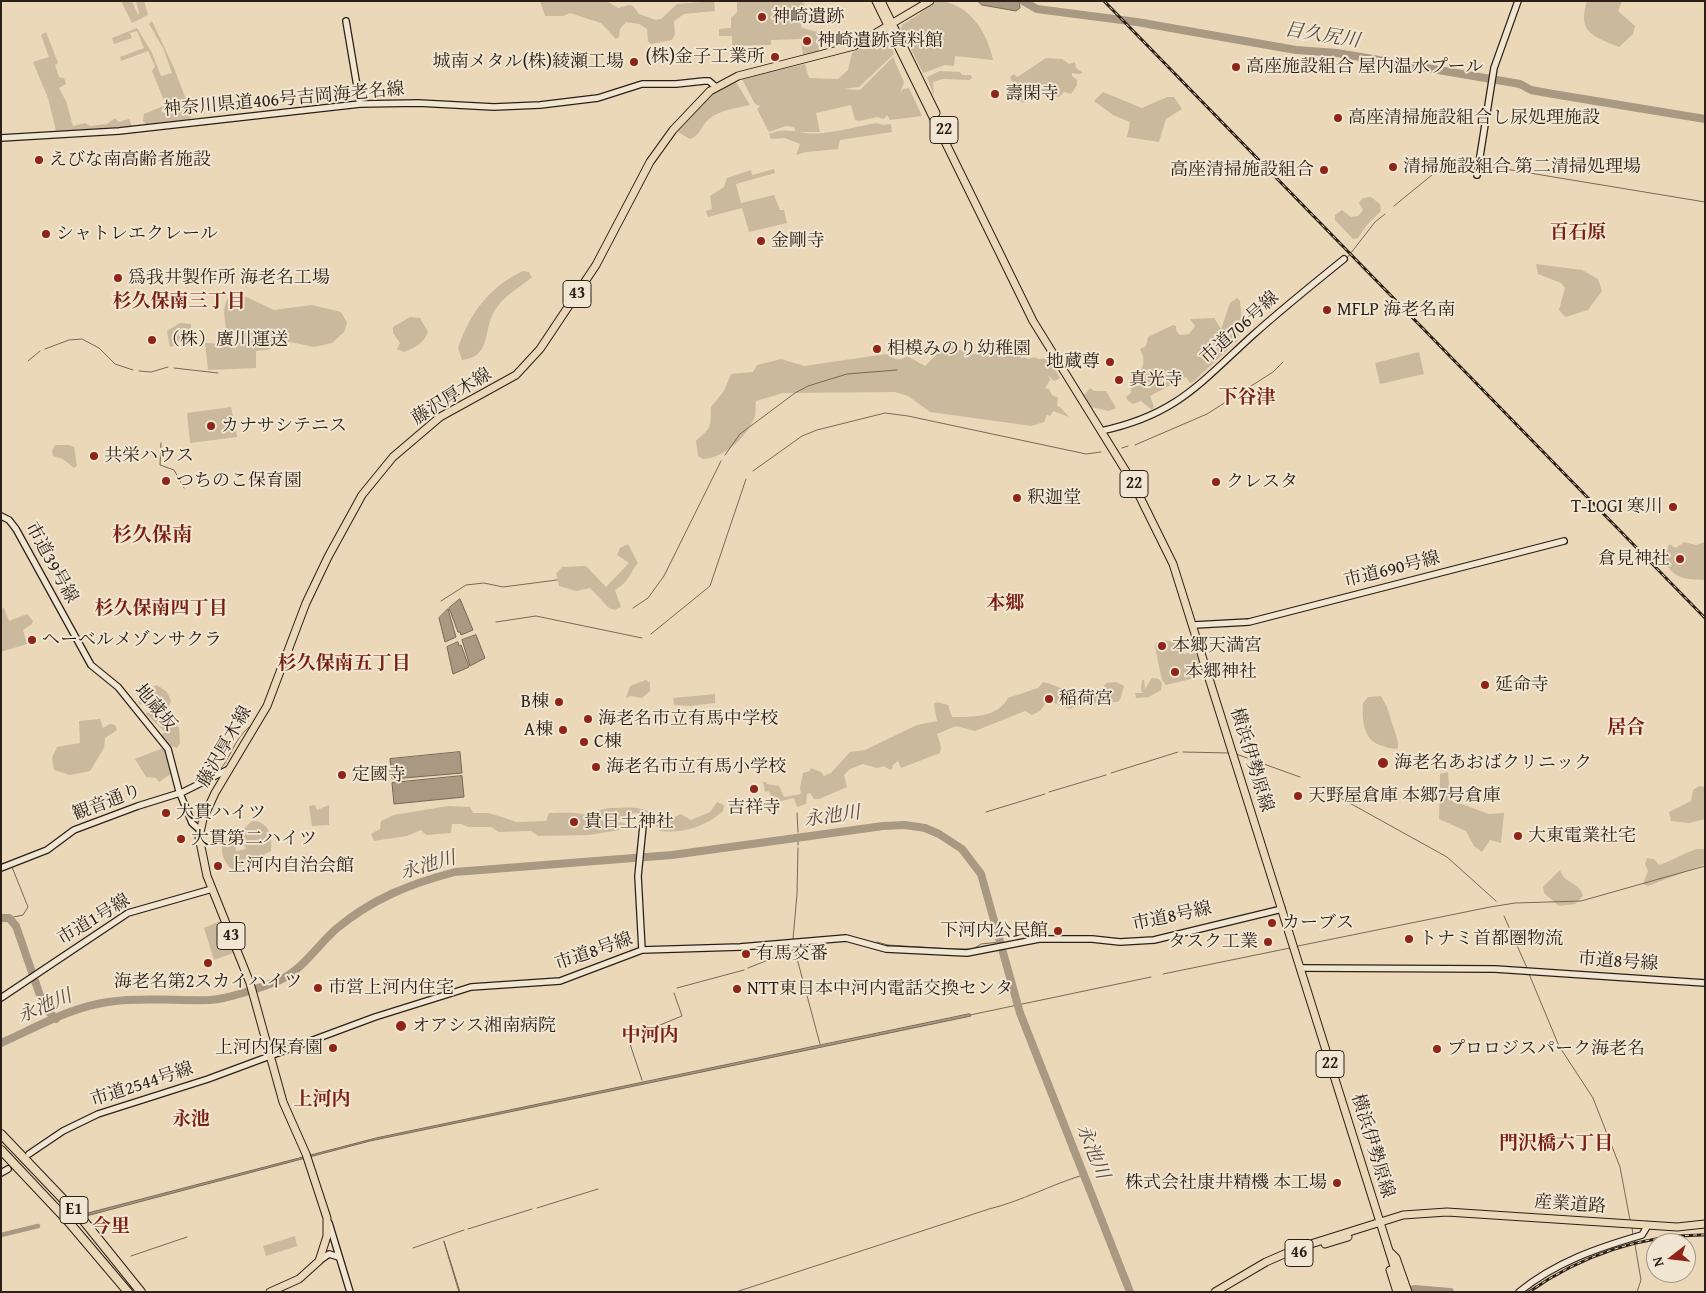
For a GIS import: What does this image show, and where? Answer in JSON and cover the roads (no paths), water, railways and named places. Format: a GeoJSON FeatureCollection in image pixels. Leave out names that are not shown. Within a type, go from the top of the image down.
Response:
{"type":"FeatureCollection","features":[{"type":"Feature","properties":{"kind":"highway","name":"E1"},"geometry":{"type":"LineString","coordinates":[[1,1134],[83,1220],[141,1292]]}},
{"type":"Feature","properties":{"kind":"highway","name":"E1"},"geometry":{"type":"LineString","coordinates":[[1,1150],[67,1220],[128,1292]]}},
{"type":"Feature","properties":{"kind":"main road","name":"横浜伊勢原線"},"geometry":{"type":"LineString","coordinates":[[876,1],[891,25]]}},
{"type":"Feature","properties":{"kind":"main road","name":"横浜伊勢原線"},"geometry":{"type":"LineString","coordinates":[[882,1],[891,25],[1033,321],[1101,430],[1150,514],[1173,564],[1194,625],[1402,1292]]}},
{"type":"Feature","properties":{"kind":"main road"},"geometry":{"type":"LineString","coordinates":[[891,25],[918,4],[930,1]]}},
{"type":"Feature","properties":{"kind":"main road","name":"藤沢厚木線"},"geometry":{"type":"LineString","coordinates":[[270,1056],[253,992],[212,889],[201,853],[200,830],[206,810],[227,770],[267,706],[306,603],[364,492],[393,457],[432,423],[516,375],[532,358],[596,265],[650,162],[673,130],[695,105],[716,87],[738,76],[841,50],[891,25]]}},
{"type":"Feature","properties":{"kind":"main road","name":"43"},"geometry":{"type":"LineString","coordinates":[[270,1056],[283,1102],[307,1156],[327,1218],[324,1249],[319,1261],[299,1279],[270,1292]]}},
{"type":"Feature","properties":{"kind":"main road","name":"産業道路"},"geometry":{"type":"LineString","coordinates":[[1380,1224],[1432,1212],[1686,1227],[1705,1224]]}},
{"type":"Feature","properties":{"kind":"main road","name":"46"},"geometry":{"type":"LineString","coordinates":[[1215,1292],[1240,1276],[1287,1253],[1380,1224]]}},
{"type":"Feature","properties":{"kind":"main road","name":"46"},"geometry":{"type":"LineString","coordinates":[[1223,1292],[1286,1258],[1380,1224]]}},
{"type":"Feature","properties":{"kind":"main road"},"geometry":{"type":"LineString","coordinates":[[1399,1286],[1408,1292]]}},
{"type":"Feature","properties":{"kind":"street"},"geometry":{"type":"LineString","coordinates":[[1476,175],[1489,90],[1500,48],[1518,1]]}},
{"type":"Feature","properties":{"kind":"street"},"geometry":{"type":"LineString","coordinates":[[346,21],[360,104]]}},
{"type":"Feature","properties":{"kind":"street","name":"神奈川県道406号吉岡海老名線"},"geometry":{"type":"LineString","coordinates":[[1,138],[119,130],[360,104],[389,103],[485,107],[540,106],[598,98],[642,84],[676,84],[709,81],[716,87]]}},
{"type":"Feature","properties":{"kind":"street","name":"市道706号線"},"geometry":{"type":"LineString","coordinates":[[1101,430],[1127,425],[1163,411],[1187,396],[1272,318],[1344,259]]}},
{"type":"Feature","properties":{"kind":"street","name":"市道39号線"},"geometry":{"type":"LineString","coordinates":[[1,516],[9,520],[16,529],[85,655]]}},
{"type":"Feature","properties":{"kind":"street","name":"市道690号線"},"geometry":{"type":"LineString","coordinates":[[1194,625],[1249,622],[1564,542]]}},
{"type":"Feature","properties":{"kind":"street","name":"地蔵坂"},"geometry":{"type":"LineString","coordinates":[[85,655],[95,669],[118,687],[168,748],[180,793],[192,823],[200,830]]}},
{"type":"Feature","properties":{"kind":"street","name":"観音通り"},"geometry":{"type":"LineString","coordinates":[[1,868],[46,850],[74,830],[138,806],[180,793],[227,770]]}},
{"type":"Feature","properties":{"kind":"street"},"geometry":{"type":"LineString","coordinates":[[642,950],[638,905],[639,863],[643,826]]}},
{"type":"Feature","properties":{"kind":"street","name":"市道1号線"},"geometry":{"type":"LineString","coordinates":[[1,998],[128,913],[212,889]]}},
{"type":"Feature","properties":{"kind":"street","name":"市道8号線"},"geometry":{"type":"LineString","coordinates":[[270,1056],[375,1017],[463,988],[554,982],[642,950],[740,947],[846,938],[876,947],[967,953],[1039,939],[1144,941],[1282,909]]}},
{"type":"Feature","properties":{"kind":"street","name":"市道8号線"},"geometry":{"type":"LineString","coordinates":[[1301,968],[1528,971],[1705,983]]}},
{"type":"Feature","properties":{"kind":"street","name":"市道2544号線"},"geometry":{"type":"LineString","coordinates":[[29,1154],[63,1131],[86,1119],[270,1056]]}},
{"type":"Feature","properties":{"kind":"street"},"geometry":{"type":"LineString","coordinates":[[1,1173],[8,1169]]}},
{"type":"Feature","properties":{"kind":"street"},"geometry":{"type":"LineString","coordinates":[[327,1218],[350,1292]]}},
{"type":"Feature","properties":{"kind":"street"},"geometry":{"type":"LineString","coordinates":[[1519,1292],[1566,1261],[1610,1243],[1644,1233],[1648,1225]]}},
{"type":"Feature","properties":{"kind":"street"},"geometry":{"type":"LineString","coordinates":[[324,1249],[330,1245],[336,1247]]}},
{"type":"Feature","properties":{"kind":"street"},"geometry":{"type":"LineString","coordinates":[[319,1261],[329,1254],[339,1258]]}},
{"type":"Feature","properties":{"kind":"waterway","name":"目久尻川"},"geometry":{"type":"LineString","coordinates":[[1023,1],[1037,9],[1137,22],[1296,50],[1337,53],[1520,84],[1531,90],[1553,94],[1705,119]]}},
{"type":"Feature","properties":{"kind":"waterway"},"geometry":{"type":"LineString","coordinates":[[1394,206],[1449,161],[1476,164]]}},
{"type":"Feature","properties":{"kind":"waterway"},"geometry":{"type":"LineString","coordinates":[[1481,165],[1705,202]]}},
{"type":"Feature","properties":{"kind":"waterway"},"geometry":{"type":"LineString","coordinates":[[1347,258],[1375,222],[1385,214]]}},
{"type":"Feature","properties":{"kind":"waterway"},"geometry":{"type":"LineString","coordinates":[[45,349],[69,340],[82,339],[99,348],[115,364],[133,370]]}},
{"type":"Feature","properties":{"kind":"waterway"},"geometry":{"type":"LineString","coordinates":[[28,361],[40,351]]}},
{"type":"Feature","properties":{"kind":"waterway"},"geometry":{"type":"LineString","coordinates":[[1135,445],[1207,414],[1273,372],[1283,362]]}},
{"type":"Feature","properties":{"kind":"waterway"},"geometry":{"type":"LineString","coordinates":[[139,371],[151,372],[168,367]]}},
{"type":"Feature","properties":{"kind":"waterway"},"geometry":{"type":"LineString","coordinates":[[174,368],[218,373]]}},
{"type":"Feature","properties":{"kind":"waterway"},"geometry":{"type":"LineString","coordinates":[[725,455],[740,434],[795,393],[808,386],[847,374],[897,370]]}},
{"type":"Feature","properties":{"kind":"waterway"},"geometry":{"type":"LineString","coordinates":[[753,471],[802,436],[817,430],[885,413],[908,416],[1086,454],[1101,452]]}},
{"type":"Feature","properties":{"kind":"waterway"},"geometry":{"type":"LineString","coordinates":[[161,443],[160,465],[174,470],[184,488]]}},
{"type":"Feature","properties":{"kind":"waterway"},"geometry":{"type":"LineString","coordinates":[[1122,448],[1128,446]]}},
{"type":"Feature","properties":{"kind":"waterway"},"geometry":{"type":"LineString","coordinates":[[633,608],[648,598],[664,576],[721,461]]}},
{"type":"Feature","properties":{"kind":"waterway"},"geometry":{"type":"LineString","coordinates":[[651,634],[710,586],[746,479]]}},
{"type":"Feature","properties":{"kind":"waterway"},"geometry":{"type":"LineString","coordinates":[[441,601],[466,585],[484,583],[503,587],[557,580]]}},
{"type":"Feature","properties":{"kind":"waterway"},"geometry":{"type":"LineString","coordinates":[[496,622],[536,616],[642,638]]}},
{"type":"Feature","properties":{"kind":"waterway"},"geometry":{"type":"LineString","coordinates":[[219,771],[239,738],[249,727]]}},
{"type":"Feature","properties":{"kind":"waterway"},"geometry":{"type":"LineString","coordinates":[[1111,773],[1178,752]]}},
{"type":"Feature","properties":{"kind":"waterway"},"geometry":{"type":"LineString","coordinates":[[1183,752],[1230,753]]}},
{"type":"Feature","properties":{"kind":"waterway"},"geometry":{"type":"LineString","coordinates":[[1236,754],[1300,777]]}},
{"type":"Feature","properties":{"kind":"waterway"},"geometry":{"type":"LineString","coordinates":[[1049,792],[1106,775]]}},
{"type":"Feature","properties":{"kind":"waterway"},"geometry":{"type":"LineString","coordinates":[[186,788],[195,783]]}},
{"type":"Feature","properties":{"kind":"waterway"},"geometry":{"type":"LineString","coordinates":[[1326,790],[1447,857],[1496,901]]}},
{"type":"Feature","properties":{"kind":"waterway"},"geometry":{"type":"LineString","coordinates":[[986,812],[1045,794]]}},
{"type":"Feature","properties":{"kind":"waterway"},"geometry":{"type":"LineString","coordinates":[[797,813],[798,832]]}},
{"type":"Feature","properties":{"kind":"waterway","name":"永池川"},"geometry":{"type":"LineString","coordinates":[[1,1043],[80,1008],[108,1002],[134,1000],[210,1000],[273,983],[296,970],[336,929],[363,909],[407,887],[455,872],[672,855],[883,826],[905,825],[925,828],[939,834],[962,849],[981,874],[1020,1013],[1130,1292]]}},
{"type":"Feature","properties":{"kind":"waterway","name":"永池川"},"geometry":{"type":"LineString","coordinates":[[798,836],[798,845]]}},
{"type":"Feature","properties":{"kind":"waterway"},"geometry":{"type":"LineString","coordinates":[[793,939],[797,894],[798,848]]}},
{"type":"Feature","properties":{"kind":"waterway"},"geometry":{"type":"LineString","coordinates":[[1298,946],[1515,903],[1581,901],[1705,866]]}},
{"type":"Feature","properties":{"kind":"waterway"},"geometry":{"type":"LineString","coordinates":[[9,918],[23,915],[28,907],[12,867]]}},
{"type":"Feature","properties":{"kind":"waterway"},"geometry":{"type":"LineString","coordinates":[[1504,916],[1527,968]]}},
{"type":"Feature","properties":{"kind":"waterway"},"geometry":{"type":"LineString","coordinates":[[1,918],[9,918],[16,926],[44,1007],[56,1019]]}},
{"type":"Feature","properties":{"kind":"waterway"},"geometry":{"type":"LineString","coordinates":[[877,942],[888,945],[951,949],[973,949],[981,944],[1000,942]]}},
{"type":"Feature","properties":{"kind":"waterway"},"geometry":{"type":"LineString","coordinates":[[748,968],[798,948]]}},
{"type":"Feature","properties":{"kind":"waterway"},"geometry":{"type":"LineString","coordinates":[[1163,974],[1290,948]]}},
{"type":"Feature","properties":{"kind":"waterway"},"geometry":{"type":"LineString","coordinates":[[795,951],[820,1044]]}},
{"type":"Feature","properties":{"kind":"waterway"},"geometry":{"type":"LineString","coordinates":[[677,988],[744,970]]}},
{"type":"Feature","properties":{"kind":"waterway"},"geometry":{"type":"LineString","coordinates":[[1529,974],[1559,1046],[1593,1098],[1620,1167],[1630,1220]]}},
{"type":"Feature","properties":{"kind":"waterway"},"geometry":{"type":"LineString","coordinates":[[970,1015],[1151,977]]}},
{"type":"Feature","properties":{"kind":"waterway"},"geometry":{"type":"LineString","coordinates":[[642,1080],[628,1038],[682,1016],[674,993]]}},
{"type":"Feature","properties":{"kind":"waterway"},"geometry":{"type":"LineString","coordinates":[[736,1292],[1013,1202],[1083,1175]]}},
{"type":"Feature","properties":{"kind":"waterway"},"geometry":{"type":"LineString","coordinates":[[537,1208],[598,1189]]}},
{"type":"Feature","properties":{"kind":"waterway"},"geometry":{"type":"LineString","coordinates":[[468,1229],[532,1209]]}},
{"type":"Feature","properties":{"kind":"waterway"},"geometry":{"type":"LineString","coordinates":[[1,1235],[38,1226]]}},
{"type":"Feature","properties":{"kind":"waterway"},"geometry":{"type":"LineString","coordinates":[[1632,1227],[1633,1235]]}},
{"type":"Feature","properties":{"kind":"waterway"},"geometry":{"type":"LineString","coordinates":[[413,1248],[464,1230]]}},
{"type":"Feature","properties":{"kind":"waterway"},"geometry":{"type":"LineString","coordinates":[[131,1256],[187,1237]]}},
{"type":"Feature","properties":{"kind":"waterway"},"geometry":{"type":"LineString","coordinates":[[1634,1239],[1641,1280],[1637,1292]]}},
{"type":"Feature","properties":{"kind":"waterway"},"geometry":{"type":"LineString","coordinates":[[444,1241],[460,1292]]}},
{"type":"Feature","properties":{"kind":"waterway"},"geometry":{"type":"LineString","coordinates":[[444,1242],[459,1292]]}},
{"type":"Feature","properties":{"kind":"waterway","name":"永池川"},"geometry":{"type":"LineString","coordinates":[[1402,1292],[1415,1289],[1450,1292]]}},
{"type":"Feature","properties":{"kind":"railway"},"geometry":{"type":"LineString","coordinates":[[1104,1],[1705,618]]}},
{"type":"Feature","properties":{"kind":"railway"},"geometry":{"type":"LineString","coordinates":[[1529,1292],[1569,1268],[1613,1250],[1659,1238],[1705,1235]]}},
{"type":"Feature","properties":{"kind":"place","name":"神崎遺跡"},"geometry":{"type":"Point","coordinates":[762,17]}},
{"type":"Feature","properties":{"kind":"place","name":"神崎遺跡資料館"},"geometry":{"type":"Point","coordinates":[807,41]}},
{"type":"Feature","properties":{"kind":"place","name":"(株)金子工業所"},"geometry":{"type":"Point","coordinates":[775,57]}},
{"type":"Feature","properties":{"kind":"place","name":"城南メタル(株)綾瀬工場"},"geometry":{"type":"Point","coordinates":[634,62]}},
{"type":"Feature","properties":{"kind":"place","name":"高座施設組合 屋内温水プール"},"geometry":{"type":"Point","coordinates":[1236,67]}},
{"type":"Feature","properties":{"kind":"place","name":"壽閑寺"},"geometry":{"type":"Point","coordinates":[995,94]}},
{"type":"Feature","properties":{"kind":"place","name":"高座清掃施設組合し尿処理施設"},"geometry":{"type":"Point","coordinates":[1338,118]}},
{"type":"Feature","properties":{"kind":"place","name":"えびな南高齢者施設"},"geometry":{"type":"Point","coordinates":[39,160]}},
{"type":"Feature","properties":{"kind":"place","name":"清掃施設組合 第二清掃処理場"},"geometry":{"type":"Point","coordinates":[1393,167]}},
{"type":"Feature","properties":{"kind":"place","name":"高座清掃施設組合"},"geometry":{"type":"Point","coordinates":[1324,170]}},
{"type":"Feature","properties":{"kind":"place","name":"シャトレエクレール"},"geometry":{"type":"Point","coordinates":[46,234]}},
{"type":"Feature","properties":{"kind":"place","name":"金剛寺"},"geometry":{"type":"Point","coordinates":[761,241]}},
{"type":"Feature","properties":{"kind":"place","name":"爲我井製作所 海老名工場"},"geometry":{"type":"Point","coordinates":[118,278]}},
{"type":"Feature","properties":{"kind":"place","name":"MFLP 海老名南"},"geometry":{"type":"Point","coordinates":[1327,310]}},
{"type":"Feature","properties":{"kind":"place","name":"（株）廣川運送"},"geometry":{"type":"Point","coordinates":[152,340]}},
{"type":"Feature","properties":{"kind":"place","name":"相模みのり幼稚園"},"geometry":{"type":"Point","coordinates":[877,349]}},
{"type":"Feature","properties":{"kind":"place","name":"地蔵尊"},"geometry":{"type":"Point","coordinates":[1110,362]}},
{"type":"Feature","properties":{"kind":"place","name":"真光寺"},"geometry":{"type":"Point","coordinates":[1119,380]}},
{"type":"Feature","properties":{"kind":"place","name":"カナサシテニス"},"geometry":{"type":"Point","coordinates":[211,426]}},
{"type":"Feature","properties":{"kind":"place","name":"共栄ハウス"},"geometry":{"type":"Point","coordinates":[94,456]}},
{"type":"Feature","properties":{"kind":"place","name":"つちのこ保育園"},"geometry":{"type":"Point","coordinates":[166,481]}},
{"type":"Feature","properties":{"kind":"place","name":"クレスタ"},"geometry":{"type":"Point","coordinates":[1216,482]}},
{"type":"Feature","properties":{"kind":"place","name":"釈迦堂"},"geometry":{"type":"Point","coordinates":[1017,498]}},
{"type":"Feature","properties":{"kind":"place","name":"T-LOGI 寒川"},"geometry":{"type":"Point","coordinates":[1673,507]}},
{"type":"Feature","properties":{"kind":"place","name":"倉見神社"},"geometry":{"type":"Point","coordinates":[1680,559]}},
{"type":"Feature","properties":{"kind":"place","name":"ヘーベルメゾンサクラ"},"geometry":{"type":"Point","coordinates":[32,640]}},
{"type":"Feature","properties":{"kind":"place","name":"本郷天満宮"},"geometry":{"type":"Point","coordinates":[1162,646]}},
{"type":"Feature","properties":{"kind":"place","name":"本郷神社"},"geometry":{"type":"Point","coordinates":[1175,672]}},
{"type":"Feature","properties":{"kind":"place","name":"延命寺"},"geometry":{"type":"Point","coordinates":[1485,685]}},
{"type":"Feature","properties":{"kind":"place","name":"稲荷宮"},"geometry":{"type":"Point","coordinates":[1049,699]}},
{"type":"Feature","properties":{"kind":"place","name":"B棟"},"geometry":{"type":"Point","coordinates":[559,702]}},
{"type":"Feature","properties":{"kind":"place","name":"海老名市立有馬中学校"},"geometry":{"type":"Point","coordinates":[588,719]}},
{"type":"Feature","properties":{"kind":"place","name":"A棟"},"geometry":{"type":"Point","coordinates":[563,730]}},
{"type":"Feature","properties":{"kind":"place","name":"C棟"},"geometry":{"type":"Point","coordinates":[584,742]}},
{"type":"Feature","properties":{"kind":"place","name":"海老名あおばクリニック"},"geometry":{"type":"Point","coordinates":[1383,763]}},
{"type":"Feature","properties":{"kind":"place","name":"海老名市立有馬小学校"},"geometry":{"type":"Point","coordinates":[596,767]}},
{"type":"Feature","properties":{"kind":"place","name":"定國寺"},"geometry":{"type":"Point","coordinates":[342,775]}},
{"type":"Feature","properties":{"kind":"place","name":"吉祥寺"},"geometry":{"type":"Point","coordinates":[754,789]}},
{"type":"Feature","properties":{"kind":"place","name":"天野屋倉庫 本郷7号倉庫"},"geometry":{"type":"Point","coordinates":[1298,796]}},
{"type":"Feature","properties":{"kind":"place","name":"大貫ハイツ"},"geometry":{"type":"Point","coordinates":[166,813]}},
{"type":"Feature","properties":{"kind":"place","name":"貴日土神社"},"geometry":{"type":"Point","coordinates":[574,822]}},
{"type":"Feature","properties":{"kind":"place","name":"大東電業社宅"},"geometry":{"type":"Point","coordinates":[1518,836]}},
{"type":"Feature","properties":{"kind":"place","name":"大貫第二ハイツ"},"geometry":{"type":"Point","coordinates":[181,839]}},
{"type":"Feature","properties":{"kind":"place","name":"上河内自治会館"},"geometry":{"type":"Point","coordinates":[218,866]}},
{"type":"Feature","properties":{"kind":"place","name":"カーブス"},"geometry":{"type":"Point","coordinates":[1272,923]}},
{"type":"Feature","properties":{"kind":"place","name":"下河内公民館"},"geometry":{"type":"Point","coordinates":[1058,931]}},
{"type":"Feature","properties":{"kind":"place","name":"トナミ首都圏物流"},"geometry":{"type":"Point","coordinates":[1409,939]}},
{"type":"Feature","properties":{"kind":"place","name":"タスク工業"},"geometry":{"type":"Point","coordinates":[1268,942]}},
{"type":"Feature","properties":{"kind":"place","name":"有馬交番"},"geometry":{"type":"Point","coordinates":[746,954]}},
{"type":"Feature","properties":{"kind":"place","name":"海老名第2スカイハイツ"},"geometry":{"type":"Point","coordinates":[208,963]}},
{"type":"Feature","properties":{"kind":"place","name":"市営上河内住宅"},"geometry":{"type":"Point","coordinates":[318,988]}},
{"type":"Feature","properties":{"kind":"place","name":"NTT東日本中河内電話交換センタ"},"geometry":{"type":"Point","coordinates":[737,989]}},
{"type":"Feature","properties":{"kind":"place","name":"オアシス湘南病院"},"geometry":{"type":"Point","coordinates":[401,1026]}},
{"type":"Feature","properties":{"kind":"place","name":"上河内保育園"},"geometry":{"type":"Point","coordinates":[333,1048]}},
{"type":"Feature","properties":{"kind":"place","name":"プロロジスパーク海老名"},"geometry":{"type":"Point","coordinates":[1437,1049]}},
{"type":"Feature","properties":{"kind":"place","name":"株式会社康井精機 本工場"},"geometry":{"type":"Point","coordinates":[1337,1183]}},
{"type":"Feature","properties":{"kind":"district","name":"百石原"},"geometry":{"type":"Point","coordinates":[1578,233]}},
{"type":"Feature","properties":{"kind":"district","name":"杉久保南三丁目"},"geometry":{"type":"Point","coordinates":[179,302]}},
{"type":"Feature","properties":{"kind":"district","name":"下谷津"},"geometry":{"type":"Point","coordinates":[1247,398]}},
{"type":"Feature","properties":{"kind":"district","name":"杉久保南"},"geometry":{"type":"Point","coordinates":[152,536]}},
{"type":"Feature","properties":{"kind":"district","name":"本郷"},"geometry":{"type":"Point","coordinates":[1005,604]}},
{"type":"Feature","properties":{"kind":"district","name":"杉久保南四丁目"},"geometry":{"type":"Point","coordinates":[161,609]}},
{"type":"Feature","properties":{"kind":"district","name":"杉久保南五丁目"},"geometry":{"type":"Point","coordinates":[344,664]}},
{"type":"Feature","properties":{"kind":"district","name":"居合"},"geometry":{"type":"Point","coordinates":[1626,728]}},
{"type":"Feature","properties":{"kind":"district","name":"中河内"},"geometry":{"type":"Point","coordinates":[650,1036]}},
{"type":"Feature","properties":{"kind":"district","name":"上河内"},"geometry":{"type":"Point","coordinates":[322,1100]}},
{"type":"Feature","properties":{"kind":"district","name":"永池"},"geometry":{"type":"Point","coordinates":[191,1120]}},
{"type":"Feature","properties":{"kind":"district","name":"門沢橋六丁目"},"geometry":{"type":"Point","coordinates":[1556,1144]}},
{"type":"Feature","properties":{"kind":"district","name":"今里"},"geometry":{"type":"Point","coordinates":[111,1227]}}]}
